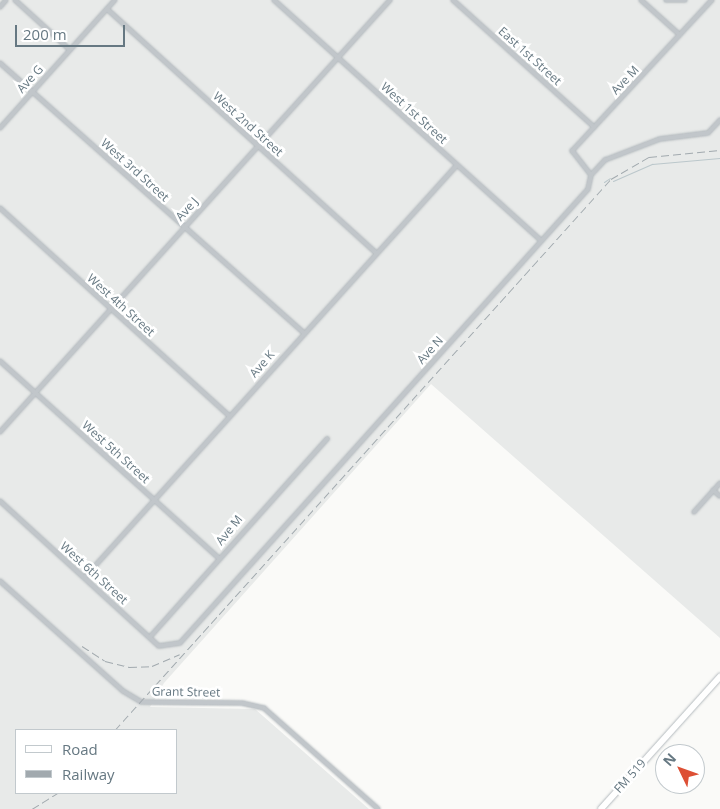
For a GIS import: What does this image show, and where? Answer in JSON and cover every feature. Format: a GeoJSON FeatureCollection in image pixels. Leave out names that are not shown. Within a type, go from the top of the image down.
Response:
{"type":"FeatureCollection","features":[{"type":"Feature","properties":{"kind":"main road","name":"FM 519"},"geometry":{"type":"LineString","coordinates":[[601,809],[720,677]]}},
{"type":"Feature","properties":{"kind":"street"},"geometry":{"type":"LineString","coordinates":[[0,6],[6,0]]}},
{"type":"Feature","properties":{"kind":"street"},"geometry":{"type":"LineString","coordinates":[[15,0],[70,50]]}},
{"type":"Feature","properties":{"kind":"street","name":"West 1st Street"},"geometry":{"type":"LineString","coordinates":[[274,0],[541,240]]}},
{"type":"Feature","properties":{"kind":"street","name":"Ave J"},"geometry":{"type":"LineString","coordinates":[[0,432],[390,0]]}},
{"type":"Feature","properties":{"kind":"street","name":"East 1st Street"},"geometry":{"type":"LineString","coordinates":[[452,0],[594,128]]}},
{"type":"Feature","properties":{"kind":"street"},"geometry":{"type":"LineString","coordinates":[[641,0],[680,35]]}},
{"type":"Feature","properties":{"kind":"street"},"geometry":{"type":"LineString","coordinates":[[666,0],[685,0]]}},
{"type":"Feature","properties":{"kind":"street","name":"Ave M"},"geometry":{"type":"LineString","coordinates":[[591,175],[572,151],[712,0]]}},
{"type":"Feature","properties":{"kind":"street","name":"Ave G"},"geometry":{"type":"LineString","coordinates":[[0,128],[111,1]]}},
{"type":"Feature","properties":{"kind":"street","name":"West 2nd Street"},"geometry":{"type":"LineString","coordinates":[[106,9],[376,253]]}},
{"type":"Feature","properties":{"kind":"street","name":"West 3rd Street"},"geometry":{"type":"LineString","coordinates":[[0,63],[303,332]]}},
{"type":"Feature","properties":{"kind":"street","name":"Ave N"},"geometry":{"type":"LineString","coordinates":[[180,643],[588,189],[591,175],[604,160],[660,139],[708,133],[720,120]]}},
{"type":"Feature","properties":{"kind":"street","name":"Ave K"},"geometry":{"type":"LineString","coordinates":[[84,577],[230,416],[303,332],[456,165]]}},
{"type":"Feature","properties":{"kind":"street","name":"West 4th Street"},"geometry":{"type":"LineString","coordinates":[[0,208],[230,416]]}},
{"type":"Feature","properties":{"kind":"street","name":"West 5th Street"},"geometry":{"type":"LineString","coordinates":[[0,361],[219,558]]}},
{"type":"Feature","properties":{"kind":"street","name":"Ave M"},"geometry":{"type":"LineString","coordinates":[[150,637],[327,438]]}},
{"type":"Feature","properties":{"kind":"street"},"geometry":{"type":"LineString","coordinates":[[694,512],[720,483]]}},
{"type":"Feature","properties":{"kind":"street"},"geometry":{"type":"LineString","coordinates":[[714,490],[720,496]]}},
{"type":"Feature","properties":{"kind":"street","name":"West 6th Street"},"geometry":{"type":"LineString","coordinates":[[0,501],[159,646],[180,643]]}},
{"type":"Feature","properties":{"kind":"street","name":"Grant Street"},"geometry":{"type":"LineString","coordinates":[[0,581],[140,702],[242,703],[264,708],[378,809]]}},
{"type":"Feature","properties":{"kind":"shaded area"},"geometry":{"type":"Polygon","coordinates":[[[0,0],[720,0],[720,638],[431,384],[164,683],[150,707],[255,709],[369,809],[0,809],[0,0]]]}},
{"type":"Feature","properties":{"kind":"waterway"},"geometry":{"type":"LineString","coordinates":[[613,181],[652,164],[720,158]]}},
{"type":"Feature","properties":{"kind":"waterway"},"geometry":{"type":"LineString","coordinates":[[604,182],[610,178]]}},
{"type":"Feature","properties":{"kind":"railway"},"geometry":{"type":"LineString","coordinates":[[116,729],[611,179],[649,157],[720,150]]}},
{"type":"Feature","properties":{"kind":"railway"},"geometry":{"type":"LineString","coordinates":[[82,646],[105,661],[129,667],[152,666],[180,654]]}},
{"type":"Feature","properties":{"kind":"railway"},"geometry":{"type":"LineString","coordinates":[[32,809],[56,794]]}}]}
